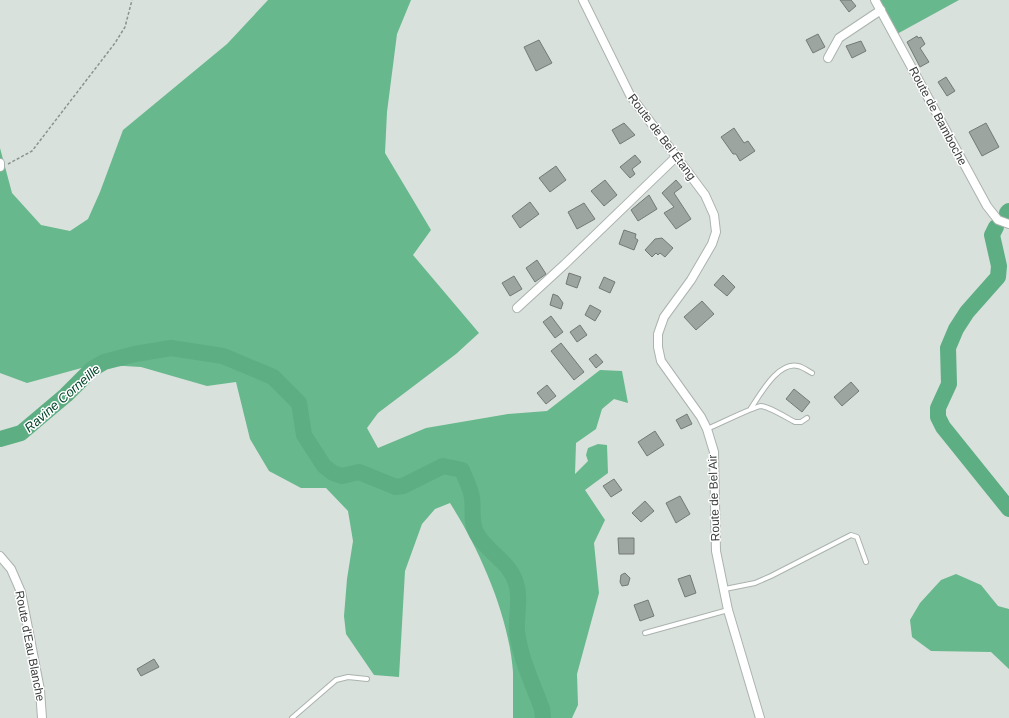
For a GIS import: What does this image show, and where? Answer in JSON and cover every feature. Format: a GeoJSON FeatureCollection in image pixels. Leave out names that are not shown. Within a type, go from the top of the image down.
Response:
{"type":"FeatureCollection","features":[{"type":"Feature","properties":{"kind":"street","name":"Route de Bel Étang"},"geometry":{"type":"LineString","coordinates":[[583,0],[630,94],[705,195],[714,215],[716,232]]}},
{"type":"Feature","properties":{"kind":"street","name":"Route de Bamboche"},"geometry":{"type":"LineString","coordinates":[[875,0],[987,206],[998,220],[1009,224]]}},
{"type":"Feature","properties":{"kind":"street"},"geometry":{"type":"LineString","coordinates":[[828,58],[839,38],[881,10]]}},
{"type":"Feature","properties":{"kind":"street"},"geometry":{"type":"LineString","coordinates":[[517,308],[566,264],[676,157]]}},
{"type":"Feature","properties":{"kind":"street","name":"Route de Bel Air"},"geometry":{"type":"LineString","coordinates":[[716,232],[712,244],[691,280],[664,316],[658,334],[658,347],[661,361],[701,416],[707,429],[714,452],[716,551],[725,589],[728,610],[760,718]]}},
{"type":"Feature","properties":{"kind":"street","name":"Route d'Eau Blanche"},"geometry":{"type":"LineString","coordinates":[[0,556],[10,569],[21,592],[40,690],[42,718]]}},
{"type":"Feature","properties":{"kind":"lane"},"geometry":{"type":"LineString","coordinates":[[707,429],[740,416],[751,408],[767,385],[782,369],[789,366],[797,366],[812,373]]}},
{"type":"Feature","properties":{"kind":"lane"},"geometry":{"type":"LineString","coordinates":[[751,408],[761,406],[766,407],[795,422],[801,422],[807,418]]}},
{"type":"Feature","properties":{"kind":"lane"},"geometry":{"type":"LineString","coordinates":[[725,589],[755,583],[851,535],[857,536],[866,562]]}},
{"type":"Feature","properties":{"kind":"lane"},"geometry":{"type":"LineString","coordinates":[[645,633],[728,610]]}},
{"type":"Feature","properties":{"kind":"lane"},"geometry":{"type":"LineString","coordinates":[[292,718],[336,680],[348,677],[368,679]]}},
{"type":"Feature","properties":{"kind":"path"},"geometry":{"type":"LineString","coordinates":[[0,166],[10,164],[32,151],[125,28],[132,0]]}},
{"type":"Feature","properties":{"kind":"green space"},"geometry":{"type":"Polygon","coordinates":[[[268,0],[411,0],[397,34],[387,112],[385,153],[431,230],[413,255],[479,333],[456,354],[378,413],[367,428],[378,448],[426,428],[508,414],[547,411],[600,370],[622,371],[628,403],[614,399],[602,409],[596,429],[576,443],[575,474],[588,461],[586,455],[588,448],[598,444],[607,445],[608,473],[585,490],[605,520],[594,543],[599,593],[577,674],[578,705],[572,718],[513,718],[513,672],[506,629],[482,562],[472,541],[450,503],[435,509],[422,524],[405,571],[399,677],[374,675],[346,634],[344,616],[347,579],[353,541],[348,511],[326,488],[301,488],[269,471],[250,439],[236,382],[207,386],[141,367],[124,366],[85,367],[27,383],[0,373],[0,148],[12,193],[41,225],[70,231],[88,219],[100,192],[123,130],[227,44],[268,0]]]}},
{"type":"Feature","properties":{"kind":"green space"},"geometry":{"type":"Polygon","coordinates":[[[879,0],[959,0],[897,34],[879,0]]]}},
{"type":"Feature","properties":{"kind":"green space"},"geometry":{"type":"Polygon","coordinates":[[[956,574],[981,585],[998,606],[1009,609],[1009,669],[991,652],[931,651],[912,637],[910,620],[920,603],[941,580],[956,574]]]}},
{"type":"Feature","properties":{"kind":"building"},"geometry":{"type":"Polygon","coordinates":[[[840,0],[851,0],[856,6],[849,12],[840,0]]]}},
{"type":"Feature","properties":{"kind":"building"},"geometry":{"type":"Polygon","coordinates":[[[818,34],[825,47],[813,53],[806,40],[818,34]]]}},
{"type":"Feature","properties":{"kind":"building"},"geometry":{"type":"Polygon","coordinates":[[[917,36],[918,38],[921,37],[925,44],[920,48],[929,62],[920,67],[907,42],[917,36]]]}},
{"type":"Feature","properties":{"kind":"building"},"geometry":{"type":"Polygon","coordinates":[[[539,40],[552,63],[536,71],[524,47],[539,40]]]}},
{"type":"Feature","properties":{"kind":"building"},"geometry":{"type":"Polygon","coordinates":[[[861,41],[866,51],[852,58],[846,46],[861,41]]]}},
{"type":"Feature","properties":{"kind":"building"},"geometry":{"type":"Polygon","coordinates":[[[946,77],[955,91],[947,96],[938,82],[946,77]]]}},
{"type":"Feature","properties":{"kind":"building"},"geometry":{"type":"Polygon","coordinates":[[[624,123],[635,135],[620,144],[612,130],[624,123]]]}},
{"type":"Feature","properties":{"kind":"building"},"geometry":{"type":"Polygon","coordinates":[[[986,123],[999,147],[982,156],[969,132],[986,123]]]}},
{"type":"Feature","properties":{"kind":"building"},"geometry":{"type":"Polygon","coordinates":[[[734,128],[744,143],[748,141],[755,151],[740,161],[736,154],[733,154],[721,137],[734,128]]]}},
{"type":"Feature","properties":{"kind":"building"},"geometry":{"type":"Polygon","coordinates":[[[635,155],[641,162],[632,169],[635,174],[630,178],[620,167],[635,155]]]}},
{"type":"Feature","properties":{"kind":"building"},"geometry":{"type":"Polygon","coordinates":[[[556,166],[566,180],[550,192],[539,178],[556,166]]]}},
{"type":"Feature","properties":{"kind":"building"},"geometry":{"type":"Polygon","coordinates":[[[605,180],[617,195],[604,206],[591,191],[605,180]]]}},
{"type":"Feature","properties":{"kind":"building"},"geometry":{"type":"Polygon","coordinates":[[[676,180],[682,187],[674,193],[691,219],[676,229],[664,213],[674,207],[662,193],[676,180]]]}},
{"type":"Feature","properties":{"kind":"building"},"geometry":{"type":"Polygon","coordinates":[[[649,195],[657,209],[638,221],[631,210],[649,195]]]}},
{"type":"Feature","properties":{"kind":"building"},"geometry":{"type":"Polygon","coordinates":[[[530,202],[539,214],[520,228],[512,216],[530,202]]]}},
{"type":"Feature","properties":{"kind":"building"},"geometry":{"type":"Polygon","coordinates":[[[584,203],[595,219],[577,229],[568,212],[584,203]]]}},
{"type":"Feature","properties":{"kind":"building"},"geometry":{"type":"Polygon","coordinates":[[[624,230],[636,234],[635,238],[638,240],[634,250],[619,244],[624,230]]]}},
{"type":"Feature","properties":{"kind":"building"},"geometry":{"type":"Polygon","coordinates":[[[662,238],[673,248],[665,257],[660,253],[658,255],[656,253],[652,257],[645,250],[655,239],[662,238]]]}},
{"type":"Feature","properties":{"kind":"building"},"geometry":{"type":"Polygon","coordinates":[[[537,260],[546,274],[535,282],[526,268],[537,260]]]}},
{"type":"Feature","properties":{"kind":"building"},"geometry":{"type":"Polygon","coordinates":[[[569,273],[581,277],[577,288],[566,284],[569,273]]]}},
{"type":"Feature","properties":{"kind":"building"},"geometry":{"type":"Polygon","coordinates":[[[723,275],[735,287],[727,296],[714,285],[723,275]]]}},
{"type":"Feature","properties":{"kind":"building"},"geometry":{"type":"Polygon","coordinates":[[[514,276],[522,289],[510,296],[502,283],[514,276]]]}},
{"type":"Feature","properties":{"kind":"building"},"geometry":{"type":"Polygon","coordinates":[[[604,277],[615,282],[610,293],[599,288],[604,277]]]}},
{"type":"Feature","properties":{"kind":"building"},"geometry":{"type":"Polygon","coordinates":[[[553,294],[558,296],[563,303],[561,309],[550,305],[553,294]]]}},
{"type":"Feature","properties":{"kind":"building"},"geometry":{"type":"Polygon","coordinates":[[[702,301],[714,314],[696,330],[684,317],[702,301]]]}},
{"type":"Feature","properties":{"kind":"building"},"geometry":{"type":"Polygon","coordinates":[[[590,305],[601,311],[595,321],[585,315],[590,305]]]}},
{"type":"Feature","properties":{"kind":"building"},"geometry":{"type":"Polygon","coordinates":[[[551,316],[563,332],[555,338],[543,322],[551,316]]]}},
{"type":"Feature","properties":{"kind":"building"},"geometry":{"type":"Polygon","coordinates":[[[580,325],[587,335],[577,342],[570,332],[580,325]]]}},
{"type":"Feature","properties":{"kind":"building"},"geometry":{"type":"Polygon","coordinates":[[[561,343],[584,372],[574,380],[551,351],[561,343]]]}},
{"type":"Feature","properties":{"kind":"building"},"geometry":{"type":"Polygon","coordinates":[[[596,354],[603,362],[596,368],[589,359],[596,354]]]}},
{"type":"Feature","properties":{"kind":"building"},"geometry":{"type":"Polygon","coordinates":[[[851,382],[859,391],[842,406],[834,397],[851,382]]]}},
{"type":"Feature","properties":{"kind":"building"},"geometry":{"type":"Polygon","coordinates":[[[547,385],[556,396],[546,404],[537,393],[547,385]]]}},
{"type":"Feature","properties":{"kind":"building"},"geometry":{"type":"Polygon","coordinates":[[[794,389],[810,402],[802,412],[786,399],[794,389]]]}},
{"type":"Feature","properties":{"kind":"building"},"geometry":{"type":"Polygon","coordinates":[[[687,414],[692,424],[681,429],[676,420],[687,414]]]}},
{"type":"Feature","properties":{"kind":"building"},"geometry":{"type":"Polygon","coordinates":[[[655,431],[664,445],[647,456],[638,442],[655,431]]]}},
{"type":"Feature","properties":{"kind":"building"},"geometry":{"type":"Polygon","coordinates":[[[614,479],[622,490],[611,497],[603,486],[614,479]]]}},
{"type":"Feature","properties":{"kind":"building"},"geometry":{"type":"Polygon","coordinates":[[[680,496],[690,514],[676,523],[666,503],[680,496]]]}},
{"type":"Feature","properties":{"kind":"building"},"geometry":{"type":"Polygon","coordinates":[[[645,501],[654,511],[641,522],[632,513],[645,501]]]}},
{"type":"Feature","properties":{"kind":"building"},"geometry":{"type":"Polygon","coordinates":[[[618,538],[634,538],[634,554],[619,554],[618,538]]]}},
{"type":"Feature","properties":{"kind":"building"},"geometry":{"type":"Polygon","coordinates":[[[625,573],[630,578],[628,585],[622,586],[620,582],[621,575],[625,573]]]}},
{"type":"Feature","properties":{"kind":"building"},"geometry":{"type":"Polygon","coordinates":[[[690,575],[696,593],[685,597],[678,579],[690,575]]]}},
{"type":"Feature","properties":{"kind":"building"},"geometry":{"type":"Polygon","coordinates":[[[648,600],[654,616],[640,621],[634,605],[648,600]]]}},
{"type":"Feature","properties":{"kind":"building"},"geometry":{"type":"Polygon","coordinates":[[[154,659],[159,667],[141,676],[137,669],[154,659]]]}},
{"type":"Feature","properties":{"kind":"waterway"},"geometry":{"type":"LineString","coordinates":[[996,227],[992,235],[999,266],[998,277],[967,312],[956,329],[948,348],[949,384],[938,408],[938,417],[943,427],[1009,509]]}},
{"type":"Feature","properties":{"kind":"waterway","name":"Ravine Corneille"},"geometry":{"type":"LineString","coordinates":[[0,439],[21,433],[66,395],[92,369],[104,362],[135,354],[171,348],[223,356],[273,377],[299,403],[304,435],[324,466],[333,473],[342,476],[359,472],[396,487],[403,486],[443,466],[462,470],[469,487],[473,503],[473,521],[475,530],[486,546],[509,569],[516,583],[518,595],[517,631],[521,651],[542,709],[543,718]]}}]}
